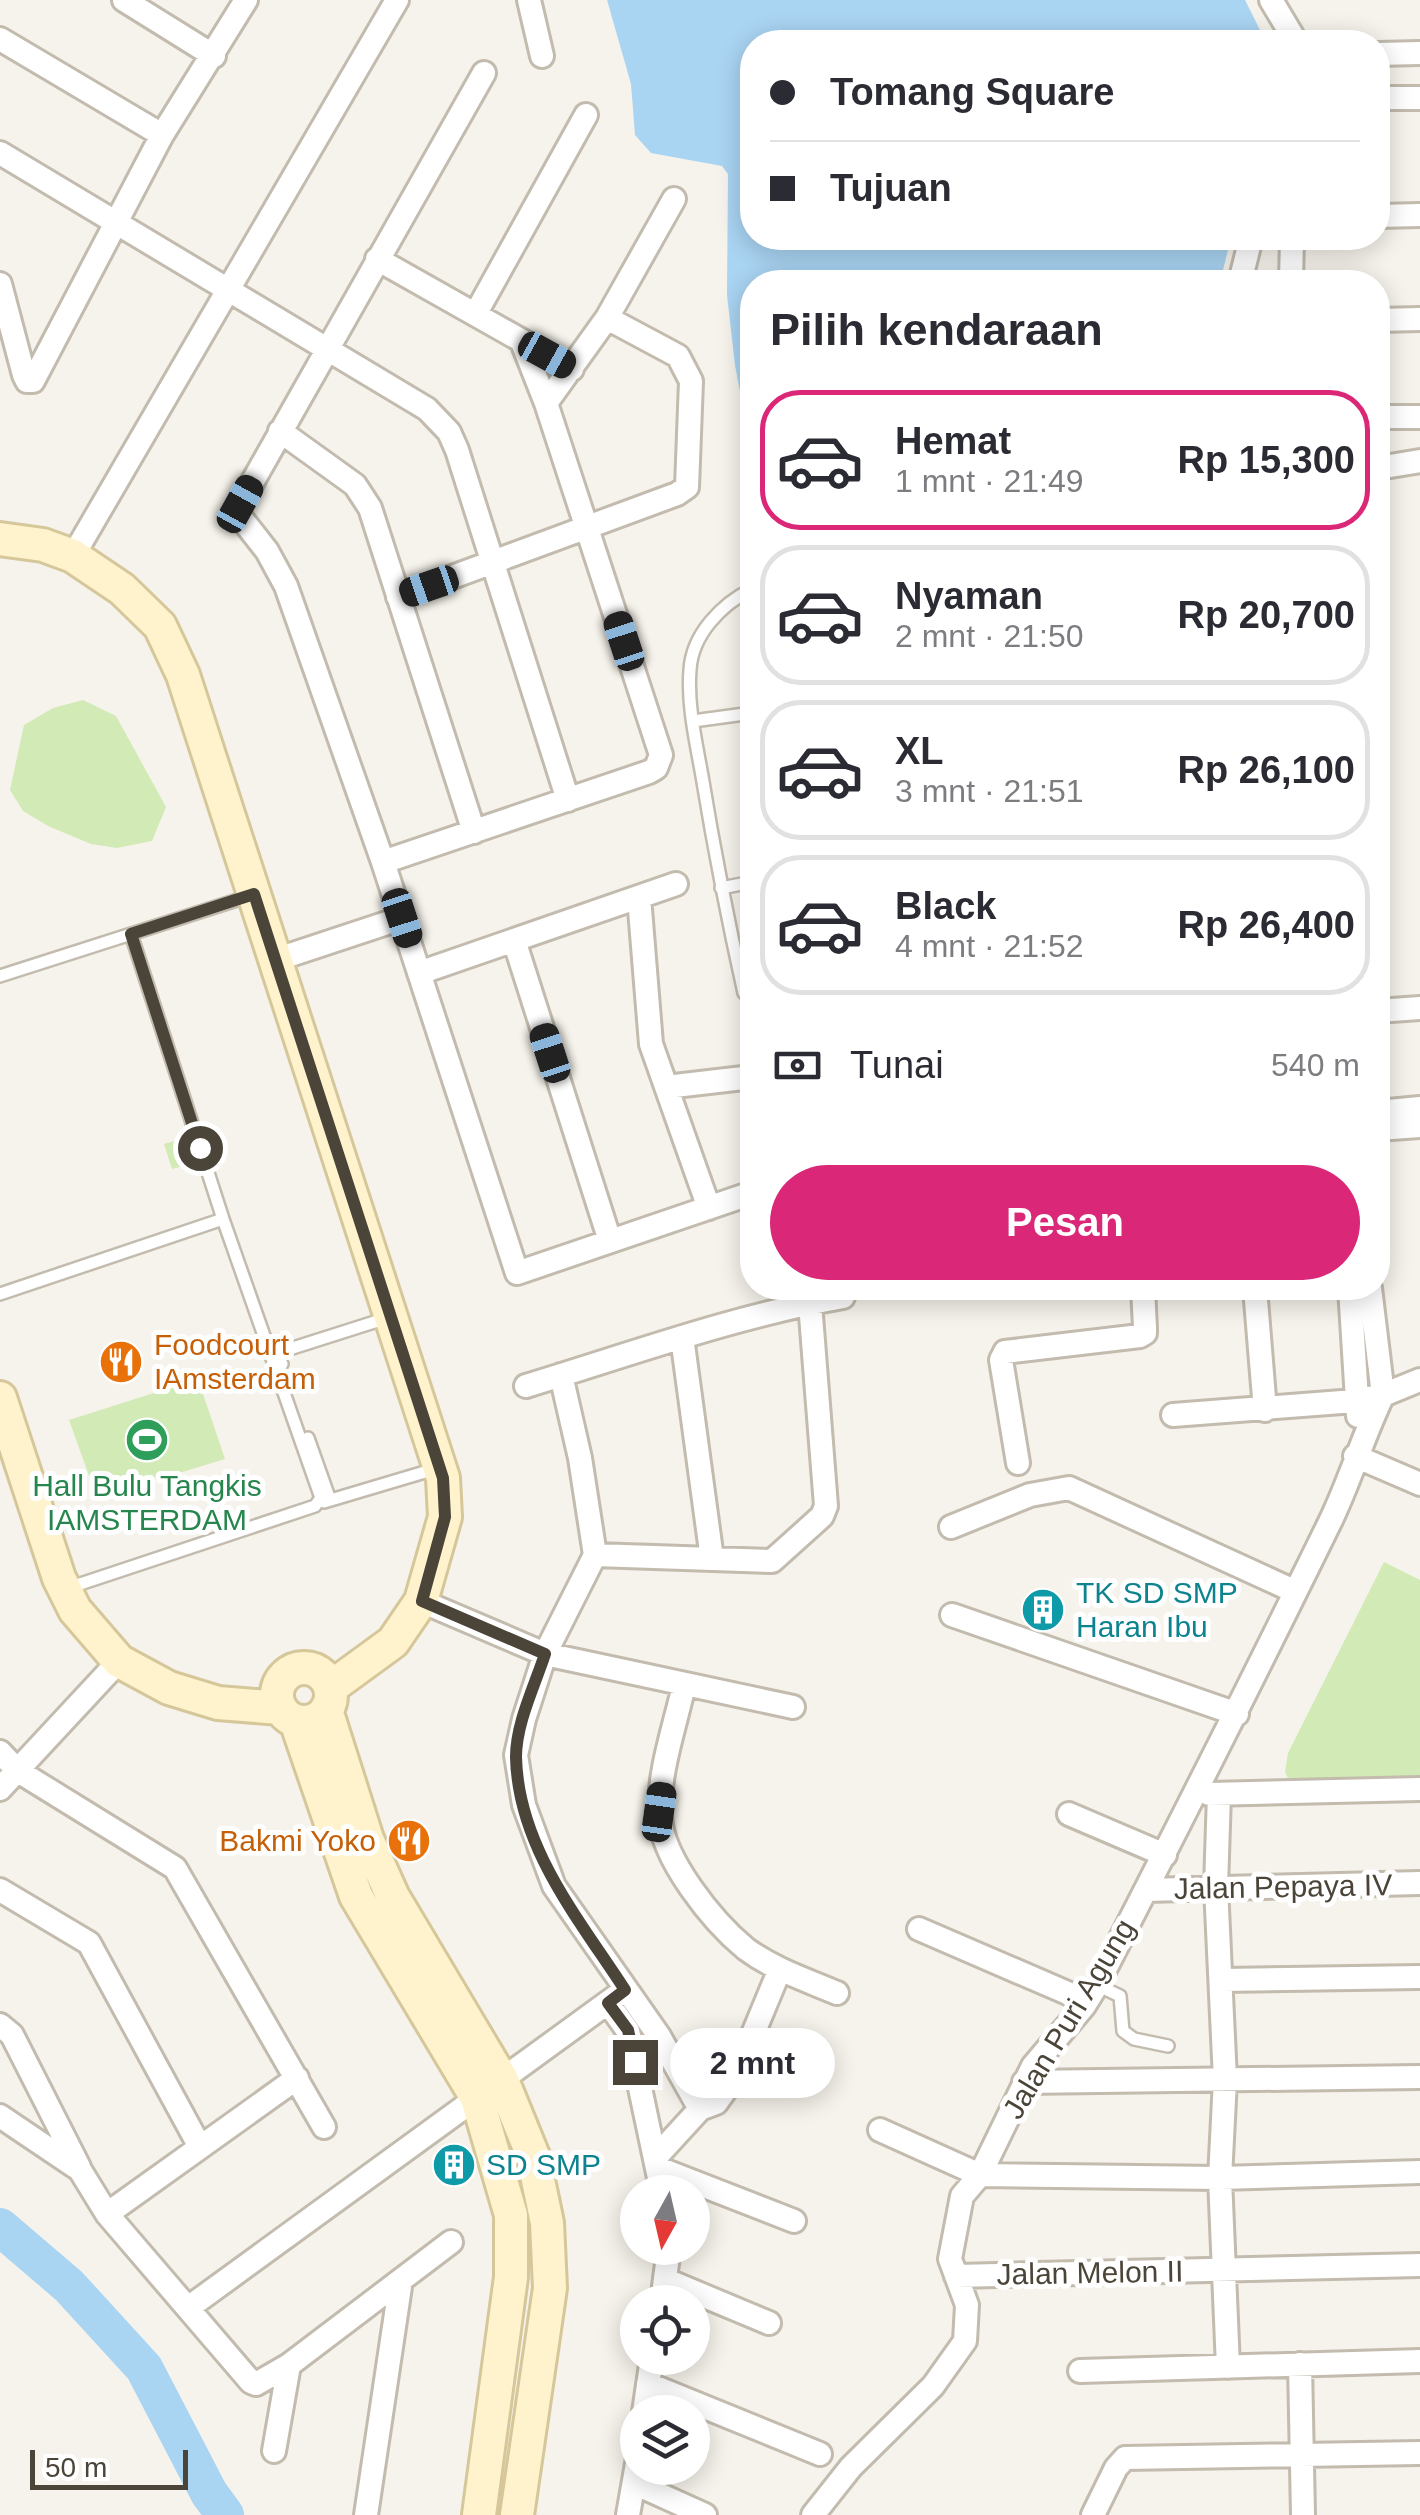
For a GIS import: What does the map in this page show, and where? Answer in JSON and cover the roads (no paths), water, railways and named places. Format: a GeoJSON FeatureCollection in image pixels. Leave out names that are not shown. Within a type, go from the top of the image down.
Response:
{"type":"FeatureCollection","features":[{"type":"Feature","properties":{"kind":"street"},"geometry":{"type":"LineString","coordinates":[[125,0],[214,56]]}},
{"type":"Feature","properties":{"kind":"street"},"geometry":{"type":"LineString","coordinates":[[0,284],[24,376],[33,381],[162,136],[246,0]]}},
{"type":"Feature","properties":{"kind":"street"},"geometry":{"type":"LineString","coordinates":[[73,556],[397,0]]}},
{"type":"Feature","properties":{"kind":"street"},"geometry":{"type":"LineString","coordinates":[[529,0],[542,56]]}},
{"type":"Feature","properties":{"kind":"street"},"geometry":{"type":"LineString","coordinates":[[1271,0],[1289,30]]}},
{"type":"Feature","properties":{"kind":"street"},"geometry":{"type":"LineString","coordinates":[[0,39],[162,136]]}},
{"type":"Feature","properties":{"kind":"street"},"geometry":{"type":"LineString","coordinates":[[1390,54],[1420,53]]}},
{"type":"Feature","properties":{"kind":"street"},"geometry":{"type":"LineString","coordinates":[[484,73],[237,509],[280,570],[402,918],[517,1272],[740,1197]]}},
{"type":"Feature","properties":{"kind":"street"},"geometry":{"type":"LineString","coordinates":[[1390,98],[1420,98]]}},
{"type":"Feature","properties":{"kind":"street"},"geometry":{"type":"LineString","coordinates":[[476,313],[586,115]]}},
{"type":"Feature","properties":{"kind":"street"},"geometry":{"type":"LineString","coordinates":[[0,153],[439,418],[457,450],[568,800]]}},
{"type":"Feature","properties":{"kind":"street"},"geometry":{"type":"LineString","coordinates":[[546,403],[608,318],[674,199]]}},
{"type":"Feature","properties":{"kind":"street"},"geometry":{"type":"LineString","coordinates":[[1390,216],[1420,215]]}},
{"type":"Feature","properties":{"kind":"street"},"geometry":{"type":"LineString","coordinates":[[377,259],[572,368]]}},
{"type":"Feature","properties":{"kind":"street"},"geometry":{"type":"LineString","coordinates":[[398,597],[588,528],[687,487],[692,381],[678,356],[608,318]]}},
{"type":"Feature","properties":{"kind":"street"},"geometry":{"type":"LineString","coordinates":[[1390,320],[1420,319]]}},
{"type":"Feature","properties":{"kind":"street"},"geometry":{"type":"LineString","coordinates":[[382,862],[649,772],[656,768],[662,755],[546,403],[522,342]]}},
{"type":"Feature","properties":{"kind":"street"},"geometry":{"type":"LineString","coordinates":[[1390,417],[1420,417]]}},
{"type":"Feature","properties":{"kind":"street"},"geometry":{"type":"LineString","coordinates":[[280,432],[355,485],[370,508],[474,832]]}},
{"type":"Feature","properties":{"kind":"street"},"geometry":{"type":"LineString","coordinates":[[1390,466],[1420,461]]}},
{"type":"Feature","properties":{"kind":"street"},"geometry":{"type":"LineString","coordinates":[[0,540],[43,545],[73,556],[122,589],[160,626],[183,675],[440,1468],[445,1517],[422,1601],[393,1642],[308,1707],[218,1703],[169,1688],[119,1662],[75,1610],[0,1398]]}},
{"type":"Feature","properties":{"kind":"street"},"geometry":{"type":"LineString","coordinates":[[419,973],[676,884]]}},
{"type":"Feature","properties":{"kind":"street"},"geometry":{"type":"LineString","coordinates":[[639,897],[651,1044],[709,1208]]}},
{"type":"Feature","properties":{"kind":"street"},"geometry":{"type":"LineString","coordinates":[[276,960],[402,918]]}},
{"type":"Feature","properties":{"kind":"street"},"geometry":{"type":"LineString","coordinates":[[514,940],[610,1241]]}},
{"type":"Feature","properties":{"kind":"street"},"geometry":{"type":"LineString","coordinates":[[1390,1009],[1420,1008]]}},
{"type":"Feature","properties":{"kind":"street"},"geometry":{"type":"LineString","coordinates":[[666,1087],[740,1078]]}},
{"type":"Feature","properties":{"kind":"street"},"geometry":{"type":"LineString","coordinates":[[1390,1111],[1420,1108]]}},
{"type":"Feature","properties":{"kind":"street"},"geometry":{"type":"LineString","coordinates":[[1390,1128],[1420,1126]]}},
{"type":"Feature","properties":{"kind":"street"},"geometry":{"type":"LineString","coordinates":[[526,1386],[682,1338],[830,1300]]}},
{"type":"Feature","properties":{"kind":"street"},"geometry":{"type":"LineString","coordinates":[[1018,1463],[1001,1360],[1005,1352],[1140,1336],[1145,1328],[1144,1300]]}},
{"type":"Feature","properties":{"kind":"street"},"geometry":{"type":"LineString","coordinates":[[1256,1300],[1265,1410]]}},
{"type":"Feature","properties":{"kind":"street"},"geometry":{"type":"LineString","coordinates":[[1351,1300],[1359,1447],[1420,1484]]}},
{"type":"Feature","properties":{"kind":"street"},"geometry":{"type":"LineString","coordinates":[[1371,1300],[1382,1395]]}},
{"type":"Feature","properties":{"kind":"street"},"geometry":{"type":"LineString","coordinates":[[595,1555],[772,1561],[825,1512],[810,1303]]}},
{"type":"Feature","properties":{"kind":"street"},"geometry":{"type":"LineString","coordinates":[[682,1338],[712,1560]]}},
{"type":"Feature","properties":{"kind":"street"},"geometry":{"type":"LineString","coordinates":[[560,1376],[580,1458],[595,1555],[545,1654],[516,1756],[524,1804],[554,1886],[616,1996],[628,2030],[659,2175]]}},
{"type":"Feature","properties":{"kind":"street"},"geometry":{"type":"LineString","coordinates":[[1173,1415],[1355,1401],[1420,1380]]}},
{"type":"Feature","properties":{"kind":"street","name":"Jalan Puri Agung"},"geometry":{"type":"LineString","coordinates":[[813,2515],[850,2467],[932,2386],[965,2340],[968,2305],[950,2259],[962,2196],[980,2176],[1024,2082],[1092,1993],[1165,1855],[1208,1794],[1237,1714],[1332,1518],[1382,1395]]}},
{"type":"Feature","properties":{"kind":"street"},"geometry":{"type":"LineString","coordinates":[[951,1527],[1030,1495],[1069,1488],[1294,1591]]}},
{"type":"Feature","properties":{"kind":"street"},"geometry":{"type":"LineString","coordinates":[[422,1601],[545,1654],[793,1707]]}},
{"type":"Feature","properties":{"kind":"street"},"geometry":{"type":"LineString","coordinates":[[952,1615],[1237,1714]]}},
{"type":"Feature","properties":{"kind":"street"},"geometry":{"type":"LineString","coordinates":[[0,1789],[119,1662]]}},
{"type":"Feature","properties":{"kind":"street"},"geometry":{"type":"LineString","coordinates":[[684,1685],[661,1798],[662,1838],[682,1874],[746,1949],[780,1969],[837,1993]]}},
{"type":"Feature","properties":{"kind":"street"},"geometry":{"type":"LineString","coordinates":[[308,1707],[393,1897],[489,2089],[532,2156],[547,2222],[550,2288],[517,2515]]}},
{"type":"Feature","properties":{"kind":"street"},"geometry":{"type":"LineString","coordinates":[[0,1752],[18,1771],[175,1868],[324,2127]]}},
{"type":"Feature","properties":{"kind":"street"},"geometry":{"type":"LineString","coordinates":[[1228,2367],[1220,2178],[1225,2080],[1222,1980],[1208,1794],[1420,1788]]}},
{"type":"Feature","properties":{"kind":"street"},"geometry":{"type":"LineString","coordinates":[[1070,1814],[1165,1855]]}},
{"type":"Feature","properties":{"kind":"street","name":"Jalan Pepaya IV"},"geometry":{"type":"LineString","coordinates":[[1146,1890],[1420,1883]]}},
{"type":"Feature","properties":{"kind":"street"},"geometry":{"type":"LineString","coordinates":[[0,1890],[89,1942],[200,2147]]}},
{"type":"Feature","properties":{"kind":"street"},"geometry":{"type":"LineString","coordinates":[[919,1929],[1092,1993]]}},
{"type":"Feature","properties":{"kind":"street"},"geometry":{"type":"LineString","coordinates":[[657,2163],[700,2110],[716,2103],[736,2075],[780,1969]]}},
{"type":"Feature","properties":{"kind":"street"},"geometry":{"type":"LineString","coordinates":[[1222,1980],[1420,1977]]}},
{"type":"Feature","properties":{"kind":"street"},"geometry":{"type":"LineString","coordinates":[[188,2308],[616,1996]]}},
{"type":"Feature","properties":{"kind":"street"},"geometry":{"type":"LineString","coordinates":[[616,1996],[658,2036],[700,2110]]}},
{"type":"Feature","properties":{"kind":"street"},"geometry":{"type":"LineString","coordinates":[[0,2026],[12,2035],[80,2170],[107,2214],[251,2382],[263,2382],[288,2365],[451,2242]]}},
{"type":"Feature","properties":{"kind":"street"},"geometry":{"type":"LineString","coordinates":[[1024,2082],[1420,2077]]}},
{"type":"Feature","properties":{"kind":"street"},"geometry":{"type":"LineString","coordinates":[[107,2214],[296,2078]]}},
{"type":"Feature","properties":{"kind":"street"},"geometry":{"type":"LineString","coordinates":[[479,2515],[511,2277],[511,2215],[489,2089]]}},
{"type":"Feature","properties":{"kind":"street"},"geometry":{"type":"LineString","coordinates":[[0,2116],[80,2170]]}},
{"type":"Feature","properties":{"kind":"street"},"geometry":{"type":"LineString","coordinates":[[880,2130],[980,2176],[1220,2178],[1420,2172]]}},
{"type":"Feature","properties":{"kind":"street"},"geometry":{"type":"LineString","coordinates":[[657,2163],[794,2221]]}},
{"type":"Feature","properties":{"kind":"street","name":"Jalan Melon II"},"geometry":{"type":"LineString","coordinates":[[956,2276],[1420,2266]]}},
{"type":"Feature","properties":{"kind":"street"},"geometry":{"type":"LineString","coordinates":[[366,2515],[401,2280]]}},
{"type":"Feature","properties":{"kind":"street"},"geometry":{"type":"LineString","coordinates":[[710,2305],[769,2324]]}},
{"type":"Feature","properties":{"kind":"street"},"geometry":{"type":"LineString","coordinates":[[1080,2371],[1420,2361]]}},
{"type":"Feature","properties":{"kind":"street"},"geometry":{"type":"LineString","coordinates":[[1300,2364],[1303,2515]]}},
{"type":"Feature","properties":{"kind":"street"},"geometry":{"type":"LineString","coordinates":[[274,2450],[288,2365]]}},
{"type":"Feature","properties":{"kind":"street"},"geometry":{"type":"LineString","coordinates":[[646,2395],[649,2375]]}},
{"type":"Feature","properties":{"kind":"street"},"geometry":{"type":"LineString","coordinates":[[648,2384],[820,2454]]}},
{"type":"Feature","properties":{"kind":"street"},"geometry":{"type":"LineString","coordinates":[[1093,2515],[1116,2468],[1126,2458],[1420,2454]]}},
{"type":"Feature","properties":{"kind":"street"},"geometry":{"type":"LineString","coordinates":[[628,2515],[633,2485]]}},
{"type":"Feature","properties":{"kind":"street"},"geometry":{"type":"LineString","coordinates":[[640,2485],[705,2515]]}},
{"type":"Feature","properties":{"kind":"lane"},"geometry":{"type":"LineString","coordinates":[[740,595],[717,614],[696,646],[690,670],[693,722],[720,888],[740,976]]}},
{"type":"Feature","properties":{"kind":"lane"},"geometry":{"type":"LineString","coordinates":[[693,722],[740,714]]}},
{"type":"Feature","properties":{"kind":"lane"},"geometry":{"type":"LineString","coordinates":[[720,888],[740,884]]}},
{"type":"Feature","properties":{"kind":"lane"},"geometry":{"type":"LineString","coordinates":[[0,976],[254,894]]}},
{"type":"Feature","properties":{"kind":"lane"},"geometry":{"type":"LineString","coordinates":[[131,934],[223,1219],[325,1501]]}},
{"type":"Feature","properties":{"kind":"lane"},"geometry":{"type":"LineString","coordinates":[[0,1294],[223,1219]]}},
{"type":"Feature","properties":{"kind":"lane"},"geometry":{"type":"LineString","coordinates":[[325,1501],[278,1353],[391,1317]]}},
{"type":"Feature","properties":{"kind":"lane"},"geometry":{"type":"LineString","coordinates":[[65,1589],[325,1501],[440,1468]]}},
{"type":"Feature","properties":{"kind":"lane"},"geometry":{"type":"LineString","coordinates":[[1092,1993],[1120,1996],[1123,2032],[1168,2046]]}},
{"type":"Feature","properties":{"kind":"water"},"geometry":{"type":"Polygon","coordinates":[[[607,0],[1245,0],[1260,30],[740,30],[740,250],[1228,250],[1223,270],[740,270],[740,392],[727,295],[728,174],[722,166],[651,153],[635,135],[631,84],[607,0]]]}},
{"type":"Feature","properties":{"kind":"waterway"},"geometry":{"type":"LineString","coordinates":[[0,2227],[69,2286],[144,2368],[209,2493],[225,2515]]}},
{"type":"Feature","properties":{"kind":"place","name":"Foodcourt IAmsterdam"},"geometry":{"type":"Point","coordinates":[121,1362]}},
{"type":"Feature","properties":{"kind":"place","name":"Hall Bulu Tangkis IAMSTERDAM"},"geometry":{"type":"Point","coordinates":[147,1440]}},
{"type":"Feature","properties":{"kind":"place","name":"TK SD SMP Haran Ibu"},"geometry":{"type":"Point","coordinates":[1043,1610]}},
{"type":"Feature","properties":{"kind":"place","name":"Bakmi Yoko"},"geometry":{"type":"Point","coordinates":[409,1841]}},
{"type":"Feature","properties":{"kind":"place","name":"SD SMP"},"geometry":{"type":"Point","coordinates":[454,2165]}}]}
